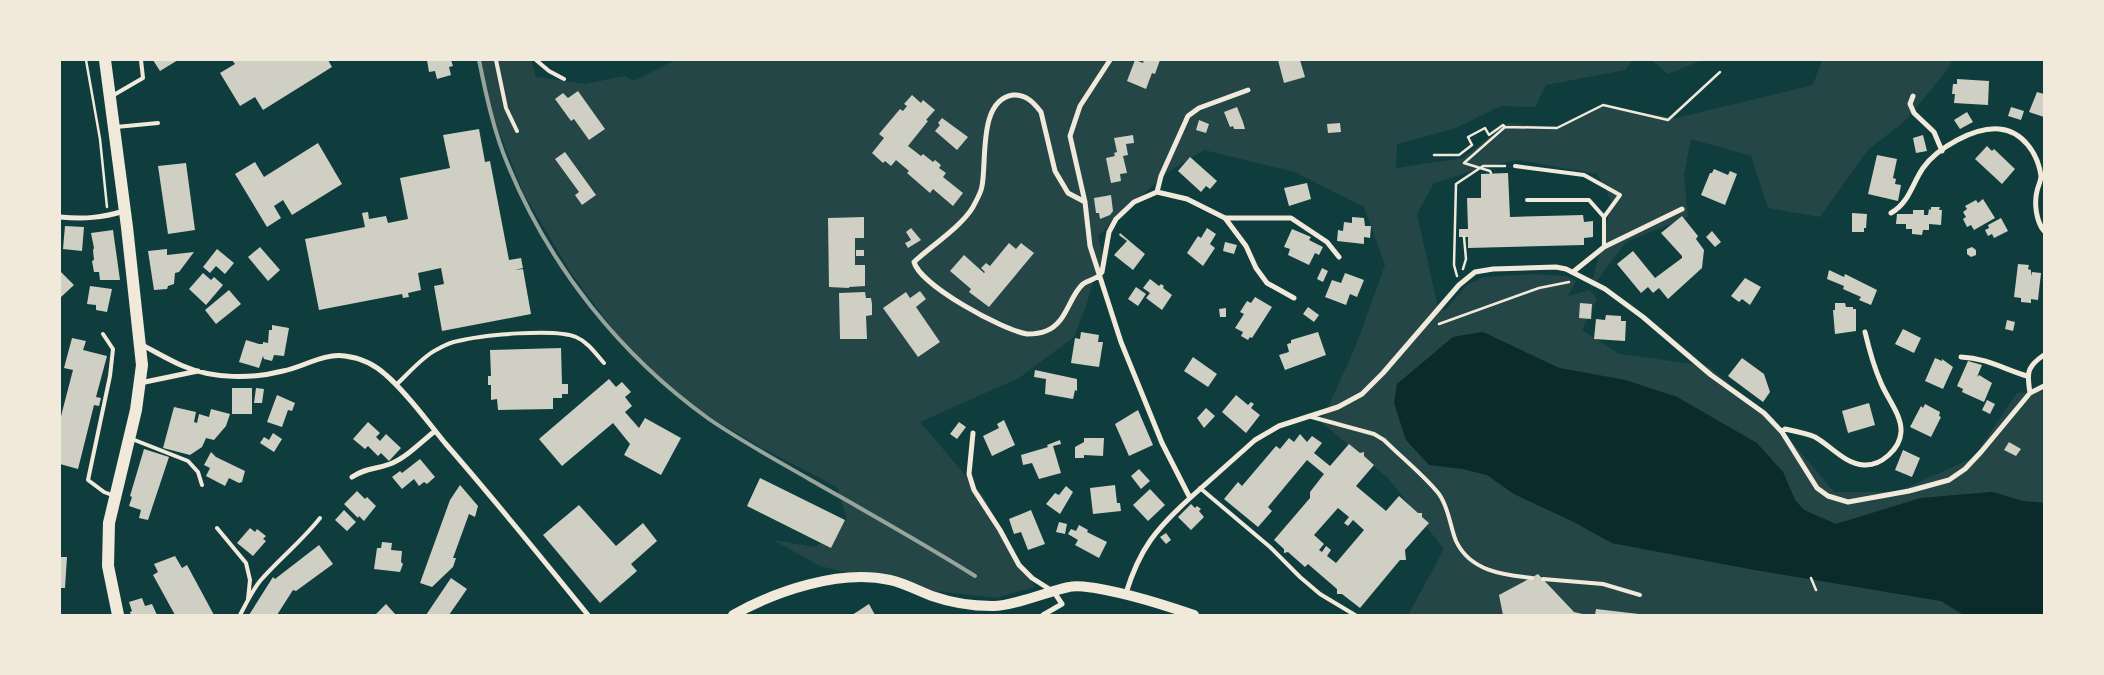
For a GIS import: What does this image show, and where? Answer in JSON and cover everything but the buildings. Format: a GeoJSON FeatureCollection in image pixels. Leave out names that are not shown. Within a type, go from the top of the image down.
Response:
{"type":"FeatureCollection","features":[{"type":"Feature","properties":{"kind":"main road"},"geometry":{"type":"LineString","coordinates":[[105,60],[125,210],[142,363],[130,438],[109,523],[107,550],[113,595],[118,615]]}},
{"type":"Feature","properties":{"kind":"main road"},"geometry":{"type":"LineString","coordinates":[[733,615],[775,595],[833,579],[852,577],[890,580],[935,597],[962,604],[995,607],[1070,586],[1126,593],[1194,615]]}},
{"type":"Feature","properties":{"kind":"street"},"geometry":{"type":"LineString","coordinates":[[1110,60],[1080,106],[1070,136],[1085,202],[1090,246],[1121,342],[1162,442],[1190,498]]}},
{"type":"Feature","properties":{"kind":"street"},"geometry":{"type":"LineString","coordinates":[[1157,192],[1161,176],[1188,116],[1199,108],[1248,90]]}},
{"type":"Feature","properties":{"kind":"street"},"geometry":{"type":"LineString","coordinates":[[1085,202],[1068,193],[1055,170],[1041,112],[1026,97],[1010,96],[997,103],[991,111],[987,124],[982,189],[972,209],[958,224],[914,262],[915,269],[939,290],[956,301],[1002,325],[1027,334],[1044,332],[1060,320],[1083,284],[1099,277],[1102,272],[1109,232],[1116,219],[1134,202],[1157,192],[1187,199],[1225,218],[1246,246],[1256,268],[1267,282],[1294,298]]}},
{"type":"Feature","properties":{"kind":"street"},"geometry":{"type":"LineString","coordinates":[[1913,96],[1910,104],[1914,113],[1934,132],[1942,151]]}},
{"type":"Feature","properties":{"kind":"street"},"geometry":{"type":"LineString","coordinates":[[1891,213],[1905,202],[1922,169],[1942,151],[1960,138],[1980,131],[1999,129],[2013,133],[2029,145],[2037,159],[2042,176],[2036,193],[2036,212],[2040,227],[2044,231]]}},
{"type":"Feature","properties":{"kind":"street"},"geometry":{"type":"LineString","coordinates":[[1573,272],[1604,247],[1682,209]]}},
{"type":"Feature","properties":{"kind":"street"},"geometry":{"type":"LineString","coordinates":[[60,217],[87,220],[125,210]]}},
{"type":"Feature","properties":{"kind":"street"},"geometry":{"type":"LineString","coordinates":[[1225,218],[1291,218],[1327,242],[1340,256]]}},
{"type":"Feature","properties":{"kind":"street"},"geometry":{"type":"LineString","coordinates":[[1126,593],[1144,548],[1168,518],[1200,488],[1255,440],[1279,426],[1338,407],[1362,394],[1383,373],[1459,285],[1475,272],[1493,269],[1556,267],[1573,272],[1605,289],[1642,317],[1711,375],[1764,413],[1782,432],[1817,488],[1828,496],[1848,502],[1909,491],[1949,480],[1965,469],[1981,452],[2030,393],[2044,386]]}},
{"type":"Feature","properties":{"kind":"street"},"geometry":{"type":"LineString","coordinates":[[1782,432],[1785,429],[1814,436],[1846,459],[1863,465],[1885,459],[1895,450],[1901,431],[1898,416],[1880,382],[1865,332]]}},
{"type":"Feature","properties":{"kind":"street"},"geometry":{"type":"LineString","coordinates":[[141,345],[183,366],[199,371],[246,377],[284,371],[316,359],[342,356],[368,362],[385,374],[396,385],[503,510],[588,615]]}},
{"type":"Feature","properties":{"kind":"street"},"geometry":{"type":"LineString","coordinates":[[2030,393],[2027,376],[2029,369],[2044,355]]}},
{"type":"Feature","properties":{"kind":"street"},"geometry":{"type":"LineString","coordinates":[[1961,357],[1980,358],[2015,374],[2027,376]]}},
{"type":"Feature","properties":{"kind":"street"},"geometry":{"type":"LineString","coordinates":[[140,382],[199,371]]}},
{"type":"Feature","properties":{"kind":"street"},"geometry":{"type":"LineString","coordinates":[[352,477],[364,469],[389,465],[401,458],[435,431]]}},
{"type":"Feature","properties":{"kind":"street"},"geometry":{"type":"LineString","coordinates":[[973,433],[969,474],[974,490],[1020,564],[1032,578],[1054,592],[1062,604],[1043,615]]}},
{"type":"Feature","properties":{"kind":"lane"},"geometry":{"type":"LineString","coordinates":[[110,97],[143,78],[141,60]]}},
{"type":"Feature","properties":{"kind":"lane"},"geometry":{"type":"LineString","coordinates":[[496,60],[506,108],[517,131]]}},
{"type":"Feature","properties":{"kind":"lane"},"geometry":{"type":"LineString","coordinates":[[536,60],[549,71],[564,79]]}},
{"type":"Feature","properties":{"kind":"lane"},"geometry":{"type":"LineString","coordinates":[[114,127],[158,123]]}},
{"type":"Feature","properties":{"kind":"lane"},"geometry":{"type":"LineString","coordinates":[[1515,166],[1584,175],[1620,195],[1604,217],[1604,247]]}},
{"type":"Feature","properties":{"kind":"lane"},"geometry":{"type":"LineString","coordinates":[[1527,200],[1589,200],[1604,217]]}},
{"type":"Feature","properties":{"kind":"lane"},"geometry":{"type":"LineString","coordinates":[[103,334],[113,350],[110,376],[88,480],[104,492],[115,496]]}},
{"type":"Feature","properties":{"kind":"lane"},"geometry":{"type":"LineString","coordinates":[[396,385],[434,351],[456,341],[477,337],[526,334],[575,336],[584,341],[604,363]]}},
{"type":"Feature","properties":{"kind":"lane"},"geometry":{"type":"LineString","coordinates":[[1308,416],[1374,434],[1384,440],[1439,495],[1448,512],[1456,541],[1464,552],[1482,568],[1508,576],[1532,578]]}},
{"type":"Feature","properties":{"kind":"lane"},"geometry":{"type":"LineString","coordinates":[[130,438],[188,461],[198,472],[202,485]]}},
{"type":"Feature","properties":{"kind":"lane"},"geometry":{"type":"LineString","coordinates":[[1200,488],[1270,547],[1314,588],[1355,615]]}},
{"type":"Feature","properties":{"kind":"lane"},"geometry":{"type":"LineString","coordinates":[[240,615],[258,583],[282,557],[307,535],[320,518]]}},
{"type":"Feature","properties":{"kind":"lane"},"geometry":{"type":"LineString","coordinates":[[217,528],[246,563],[250,580],[248,601]]}},
{"type":"Feature","properties":{"kind":"lane"},"geometry":{"type":"LineString","coordinates":[[1542,579],[1603,584],[1640,595]]}},
{"type":"Feature","properties":{"kind":"path"},"geometry":{"type":"LineString","coordinates":[[86,60],[100,139],[108,216]]}},
{"type":"Feature","properties":{"kind":"path"},"geometry":{"type":"LineString","coordinates":[[1434,155],[1459,154],[1472,145],[1468,137],[1485,128],[1489,134],[1503,125],[1505,127],[1557,128],[1603,105],[1668,120],[1720,72]]}},
{"type":"Feature","properties":{"kind":"path"},"geometry":{"type":"LineString","coordinates":[[1491,173],[1490,171],[1464,163],[1505,127]]}},
{"type":"Feature","properties":{"kind":"path"},"geometry":{"type":"LineString","coordinates":[[1459,285],[1454,265],[1456,184],[1483,166],[1515,166]]}},
{"type":"Feature","properties":{"kind":"path"},"geometry":{"type":"LineString","coordinates":[[1459,285],[1466,259],[1464,237]]}},
{"type":"Feature","properties":{"kind":"path"},"geometry":{"type":"LineString","coordinates":[[1425,324],[1438,324],[1539,288],[1584,278]]}},
{"type":"Feature","properties":{"kind":"path"},"geometry":{"type":"LineString","coordinates":[[1810,578],[1816,590]]}},
{"type":"Feature","properties":{"kind":"shaded area"},"geometry":{"type":"Polygon","coordinates":[[[479,60],[531,60],[536,77],[585,84],[625,76],[634,81],[675,60],[1633,60],[1625,70],[1546,85],[1535,107],[1501,106],[1456,128],[1397,144],[1396,168],[1463,158],[1508,123],[1558,128],[1600,107],[1677,118],[1813,85],[1822,60],[1952,60],[1948,69],[1906,120],[1868,150],[1820,217],[1768,208],[1751,156],[1691,139],[1684,175],[1688,217],[1626,242],[1590,290],[1597,299],[1582,330],[1619,354],[1708,366],[1775,422],[1834,492],[1897,492],[1973,458],[2017,393],[2044,391],[2044,503],[2023,501],[1992,492],[1921,498],[1836,524],[1804,510],[1795,500],[1783,472],[1677,397],[1625,380],[1559,368],[1483,332],[1453,337],[1397,385],[1463,469],[1487,475],[1514,494],[1572,521],[1612,543],[1755,570],[1941,601],[1964,615],[1408,615],[1444,549],[1388,478],[1321,422],[1355,348],[1385,265],[1364,207],[1295,172],[1204,150],[1165,174],[1098,236],[1105,266],[1093,282],[1074,337],[1019,378],[920,422],[984,497],[1035,587],[996,598],[908,588],[820,566],[773,540],[817,546],[847,519],[837,487],[762,448],[689,405],[624,344],[571,273],[524,194],[492,114],[479,60]],[[1518,160],[1484,167],[1434,183],[1417,214],[1438,308],[1445,310],[1466,286],[1483,277],[1535,274],[1565,276],[1576,281],[1568,296],[1590,290],[1612,202],[1597,174],[1518,160]]]}},
{"type":"Feature","properties":{"kind":"shaded area"},"geometry":{"type":"Polygon","coordinates":[[[1651,60],[1702,60],[1668,74],[1651,60]]]}},
{"type":"Feature","properties":{"kind":"shaded area"},"geometry":{"type":"Polygon","coordinates":[[[1483,332],[1559,368],[1625,380],[1677,397],[1757,443],[1783,472],[1795,500],[1804,510],[1836,524],[1921,498],[1992,492],[2023,501],[2044,503],[2044,615],[1964,615],[1941,601],[1755,570],[1612,543],[1572,521],[1514,494],[1487,475],[1463,469],[1429,465],[1406,440],[1394,403],[1397,384],[1453,337],[1483,332]]]}},
{"type":"Feature","properties":{"kind":"railway"},"geometry":{"type":"LineString","coordinates":[[479,60],[499,140],[525,203],[567,273],[617,337],[646,367],[709,419],[975,576]]}}]}
